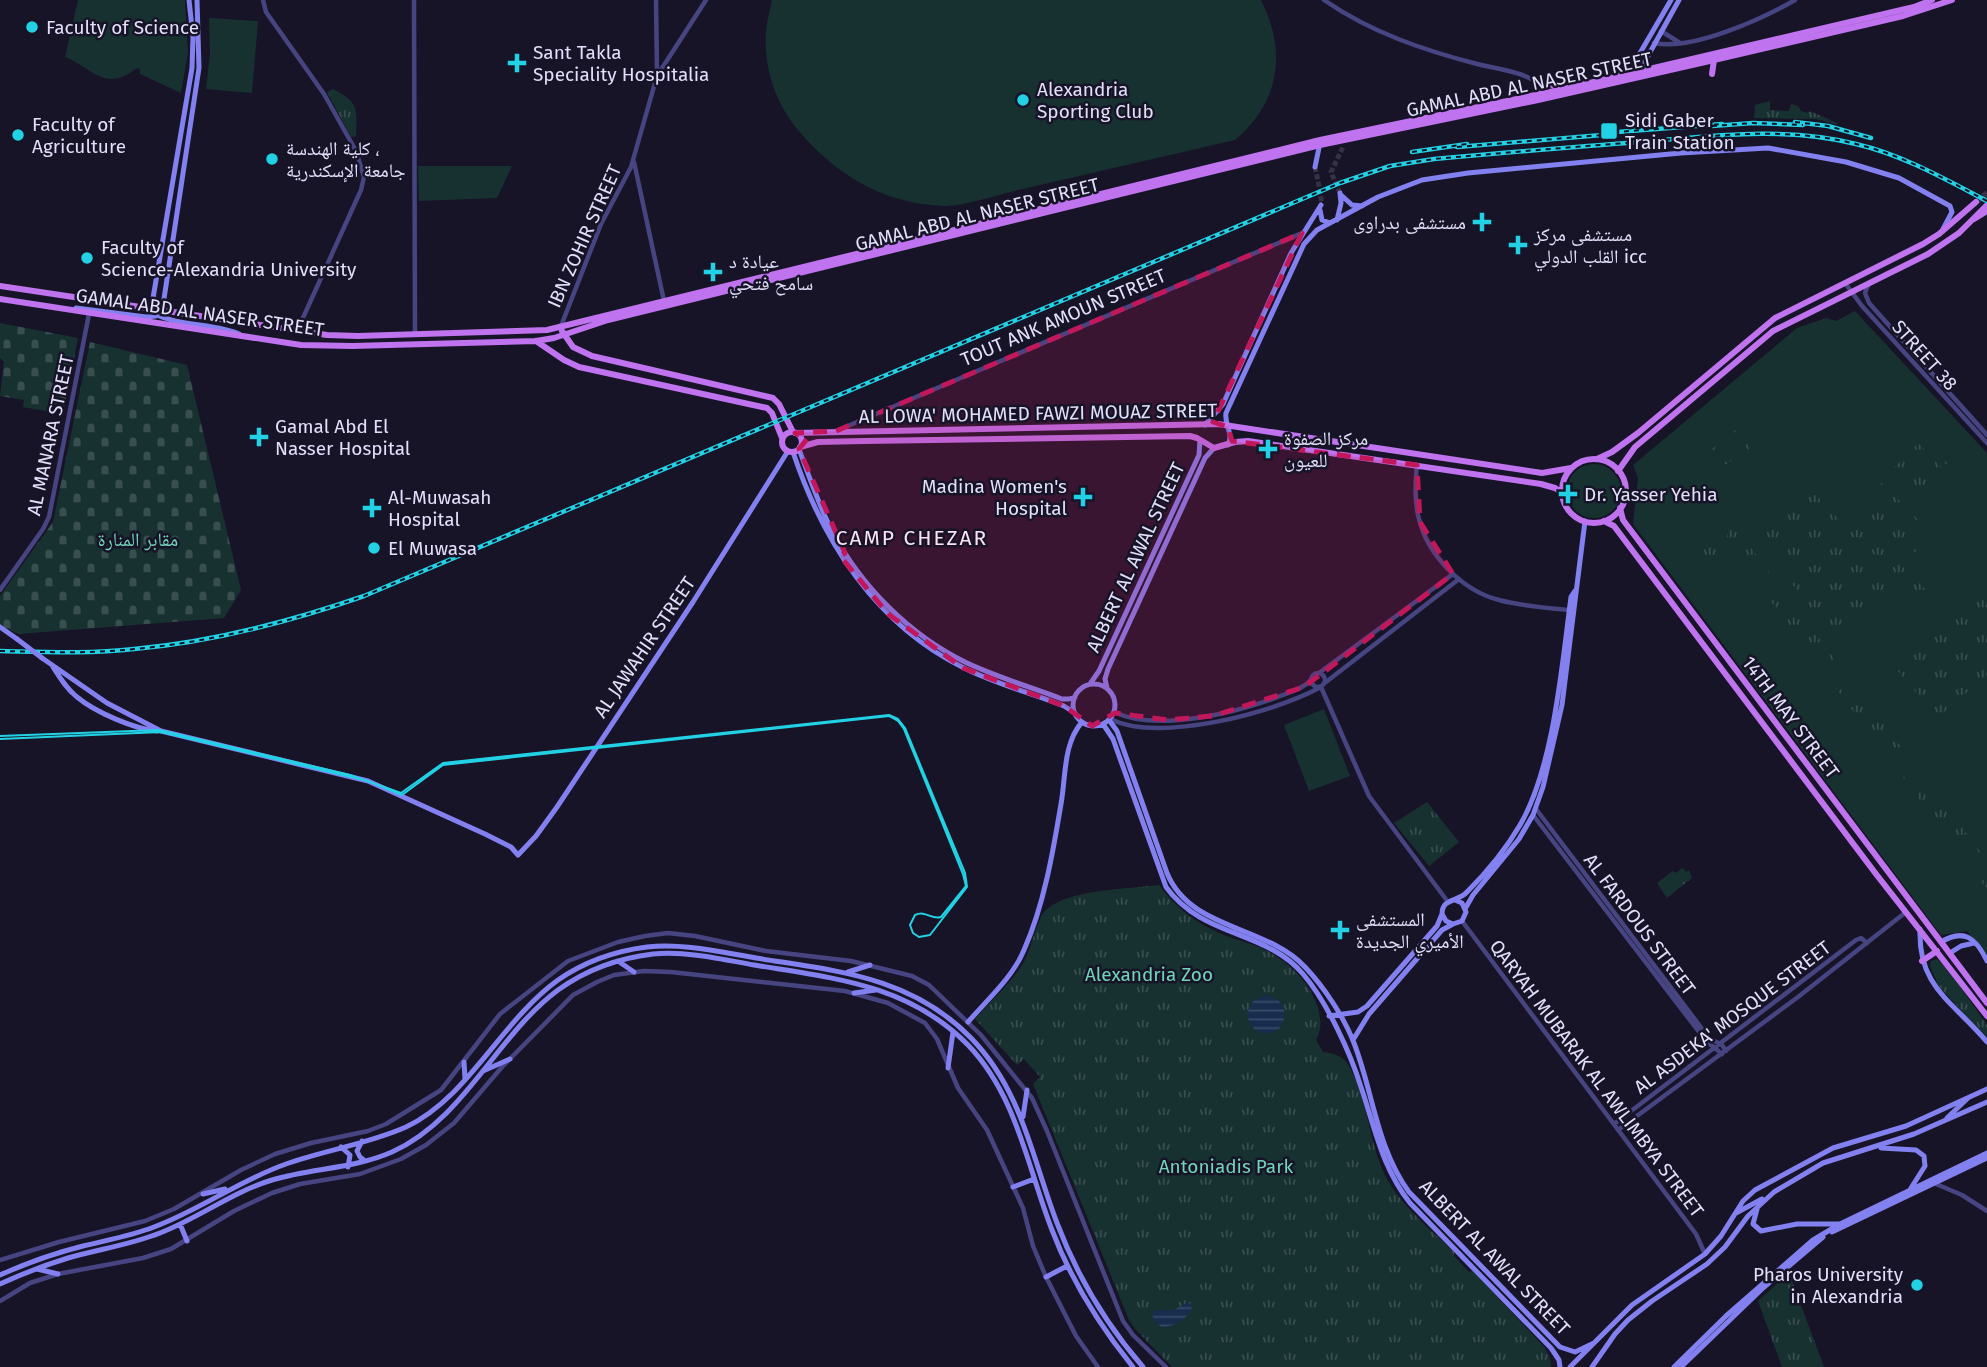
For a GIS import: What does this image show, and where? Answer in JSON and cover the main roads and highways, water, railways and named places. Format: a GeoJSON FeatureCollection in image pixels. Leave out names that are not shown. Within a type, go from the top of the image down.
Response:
{"type":"FeatureCollection","features":[{"type":"Feature","properties":{"kind":"main road"},"geometry":{"type":"LineString","coordinates":[[157,312],[192,68],[193,37],[189,0]]}},
{"type":"Feature","properties":{"kind":"main road"},"geometry":{"type":"LineString","coordinates":[[157,312],[199,68],[197,0]]}},
{"type":"Feature","properties":{"kind":"main road"},"geometry":{"type":"LineString","coordinates":[[1634,76],[1640,53],[1671,0]]}},
{"type":"Feature","properties":{"kind":"main road"},"geometry":{"type":"LineString","coordinates":[[1634,76],[1679,0]]}},
{"type":"Feature","properties":{"kind":"main road","name":"GAMAL ABD AL NASER STREET"},"geometry":{"type":"LineString","coordinates":[[0,286],[157,312],[358,337],[543,331],[614,318],[1320,142],[1344,140],[1538,94],[1553,84],[1564,89],[1634,76],[1932,0]]}},
{"type":"Feature","properties":{"kind":"main road","name":"GAMAL ABD AL NASER STREET"},"geometry":{"type":"LineString","coordinates":[[1344,140],[1538,94],[1714,60],[1903,16],[1951,0]]}},
{"type":"Feature","properties":{"kind":"main road"},"geometry":{"type":"LineString","coordinates":[[190,17],[198,16]]}},
{"type":"Feature","properties":{"kind":"main road"},"geometry":{"type":"LineString","coordinates":[[1712,74],[1714,60]]}},
{"type":"Feature","properties":{"kind":"main road"},"geometry":{"type":"LineString","coordinates":[[1315,167],[1320,142]]}},
{"type":"Feature","properties":{"kind":"main road"},"geometry":{"type":"LineString","coordinates":[[1205,425],[1220,410],[1310,236],[1362,206],[1412,184],[1442,176],[1681,153],[1769,148],[1846,162],[1912,184],[1951,209],[1950,216],[1939,234]]}},
{"type":"Feature","properties":{"kind":"main road"},"geometry":{"type":"LineString","coordinates":[[1334,221],[1341,203],[1340,193],[1347,202],[1362,206]]}},
{"type":"Feature","properties":{"kind":"main road"},"geometry":{"type":"LineString","coordinates":[[1597,459],[1638,433],[1770,321],[1923,244],[1976,202]]}},
{"type":"Feature","properties":{"kind":"main road"},"geometry":{"type":"LineString","coordinates":[[1618,471],[1635,447],[1773,331],[1928,254],[1974,219],[1987,205]]}},
{"type":"Feature","properties":{"kind":"main road"},"geometry":{"type":"LineString","coordinates":[[1228,444],[1230,434],[1226,412],[1249,352],[1302,233],[1320,207],[1321,218],[1334,221]]}},
{"type":"Feature","properties":{"kind":"main road"},"geometry":{"type":"LineString","coordinates":[[1974,219],[1985,215]]}},
{"type":"Feature","properties":{"kind":"main road","name":"GAMAL ABD AL NASER STREET"},"geometry":{"type":"LineString","coordinates":[[0,299],[288,344],[326,346],[536,341],[563,334],[575,326],[664,301],[942,236]]}},
{"type":"Feature","properties":{"kind":"main road"},"geometry":{"type":"LineString","coordinates":[[1923,244],[1928,254]]}},
{"type":"Feature","properties":{"kind":"main road"},"geometry":{"type":"LineString","coordinates":[[67,310],[82,308],[141,317],[157,312],[220,327],[246,338]]}},
{"type":"Feature","properties":{"kind":"main road"},"geometry":{"type":"LineString","coordinates":[[561,326],[563,334],[573,347],[585,354],[770,396],[779,404],[794,432],[801,439],[795,450]]}},
{"type":"Feature","properties":{"kind":"main road"},"geometry":{"type":"LineString","coordinates":[[288,344],[294,331]]}},
{"type":"Feature","properties":{"kind":"main road"},"geometry":{"type":"LineString","coordinates":[[536,341],[556,356],[575,365],[767,408],[772,413],[782,438],[782,446],[795,450],[843,554],[864,587],[888,614],[936,652],[978,675],[1064,706],[1082,722],[1092,726],[1107,721],[1114,712],[1115,701],[1107,688],[1090,684],[1078,691],[1075,697],[1075,713]]}},
{"type":"Feature","properties":{"kind":"main road"},"geometry":{"type":"LineString","coordinates":[[575,365],[576,356],[585,354]]}},
{"type":"Feature","properties":{"kind":"main road","name":"AL LOWA' MOHAMED FAWZI MOUAZ STREET"},"geometry":{"type":"LineString","coordinates":[[794,432],[1218,424],[1542,472],[1571,468]]}},
{"type":"Feature","properties":{"kind":"main road"},"geometry":{"type":"LineString","coordinates":[[1248,441],[1245,437],[1249,430]]}},
{"type":"Feature","properties":{"kind":"main road"},"geometry":{"type":"LineString","coordinates":[[782,438],[787,433],[794,432]]}},
{"type":"Feature","properties":{"kind":"main road","name":"AL LOWA' MOHAMED FAWZI MOUAZ STREET"},"geometry":{"type":"LineString","coordinates":[[795,450],[818,442],[1190,436],[1214,449],[1248,441],[1541,484],[1562,492]]}},
{"type":"Feature","properties":{"kind":"main road","name":"ALBERT AL AWAL STREET"},"geometry":{"type":"LineString","coordinates":[[1090,684],[1133,607],[1184,497],[1199,455],[1200,440]]}},
{"type":"Feature","properties":{"kind":"main road"},"geometry":{"type":"LineString","coordinates":[[1617,448],[1626,458]]}},
{"type":"Feature","properties":{"kind":"main road","name":"ALBERT AL AWAL STREET"},"geometry":{"type":"LineString","coordinates":[[1189,484],[1214,449]]}},
{"type":"Feature","properties":{"kind":"main road","name":"AL JAWAHIR STREET"},"geometry":{"type":"LineString","coordinates":[[161,731],[368,780],[511,847],[518,855],[536,836],[565,796],[795,450]]}},
{"type":"Feature","properties":{"kind":"main road"},"geometry":{"type":"LineString","coordinates":[[1597,459],[1606,461],[1618,471],[1625,486],[1625,495],[1615,515],[1604,521],[1585,522],[1569,511],[1562,492],[1564,477],[1571,468],[1585,460],[1597,459]]}},
{"type":"Feature","properties":{"kind":"main road"},"geometry":{"type":"LineString","coordinates":[[1541,484],[1546,479],[1542,472]]}},
{"type":"Feature","properties":{"kind":"main road","name":"14TH MAY STREET"},"geometry":{"type":"LineString","coordinates":[[1620,508],[1623,520],[1987,1003]]}},
{"type":"Feature","properties":{"kind":"main road","name":"14TH MAY STREET"},"geometry":{"type":"LineString","coordinates":[[1604,521],[1614,526],[1987,1016]]}},
{"type":"Feature","properties":{"kind":"main road"},"geometry":{"type":"LineString","coordinates":[[1329,1016],[1357,1012],[1367,1006],[1437,926],[1447,901],[1455,900],[1468,891],[1534,812],[1547,775],[1558,729],[1585,522]]}},
{"type":"Feature","properties":{"kind":"main road"},"geometry":{"type":"LineString","coordinates":[[843,554],[881,598],[939,647],[973,666],[1065,699],[1075,697]]}},
{"type":"Feature","properties":{"kind":"main road"},"geometry":{"type":"LineString","coordinates":[[1345,1046],[1353,1041],[1364,1021],[1442,930],[1461,921],[1473,895],[1509,853],[1527,820],[1549,741],[1571,597],[1575,591]]}},
{"type":"Feature","properties":{"kind":"main road","name":"ALBERT AL AWAL STREET"},"geometry":{"type":"LineString","coordinates":[[1107,688],[1105,678],[1133,607]]}},
{"type":"Feature","properties":{"kind":"main road"},"geometry":{"type":"LineString","coordinates":[[0,628],[107,704],[161,731]]}},
{"type":"Feature","properties":{"kind":"main road"},"geometry":{"type":"LineString","coordinates":[[1717,663],[1726,658]]}},
{"type":"Feature","properties":{"kind":"main road"},"geometry":{"type":"LineString","coordinates":[[51,665],[75,696],[84,702],[146,730],[161,731]]}},
{"type":"Feature","properties":{"kind":"main road","name":"ALBERT AL AWAL STREET"},"geometry":{"type":"LineString","coordinates":[[1107,721],[1117,731],[1167,873],[1176,890],[1213,918],[1272,942],[1291,954],[1314,977],[1353,1041],[1392,1164],[1409,1192],[1435,1224]]}},
{"type":"Feature","properties":{"kind":"main road","name":"ALBERT AL AWAL STREET"},"geometry":{"type":"LineString","coordinates":[[1107,721],[1163,880],[1171,893],[1209,923],[1269,948],[1287,959],[1309,982],[1345,1046],[1386,1167],[1402,1193],[1564,1350],[1581,1351],[1594,1343]]}},
{"type":"Feature","properties":{"kind":"main road"},"geometry":{"type":"LineString","coordinates":[[968,1022],[1011,972],[1026,947],[1042,897],[1070,742],[1082,722]]}},
{"type":"Feature","properties":{"kind":"main road"},"geometry":{"type":"LineString","coordinates":[[1455,900],[1465,909]]}},
{"type":"Feature","properties":{"kind":"main road"},"geometry":{"type":"LineString","coordinates":[[1442,915],[1446,921],[1453,924]]}},
{"type":"Feature","properties":{"kind":"main road"},"geometry":{"type":"LineString","coordinates":[[1920,929],[1922,961],[1933,984],[1987,1042]]}},
{"type":"Feature","properties":{"kind":"main road"},"geometry":{"type":"LineString","coordinates":[[1941,942],[1958,934],[1966,935],[1987,961]]}},
{"type":"Feature","properties":{"kind":"main road"},"geometry":{"type":"LineString","coordinates":[[1950,953],[1961,946],[1974,943]]}},
{"type":"Feature","properties":{"kind":"main road"},"geometry":{"type":"LineString","coordinates":[[0,1275],[57,1253],[159,1226],[231,1188],[284,1165],[412,1123],[440,1104],[514,1020],[547,989],[581,967],[617,953],[646,947],[677,946],[845,972],[879,981],[900,988],[928,1003],[955,1023],[978,1045],[998,1071],[1023,1120],[1057,1224],[1073,1261],[1107,1320],[1143,1367]]}},
{"type":"Feature","properties":{"kind":"main road"},"geometry":{"type":"LineString","coordinates":[[1922,961],[1937,951]]}},
{"type":"Feature","properties":{"kind":"main road"},"geometry":{"type":"LineString","coordinates":[[0,1283],[69,1258],[140,1240],[180,1224],[259,1184],[286,1176],[348,1167],[402,1147],[425,1132],[454,1104],[514,1031],[555,992],[588,972],[618,961],[656,954],[690,954],[850,981],[879,989],[916,1006],[953,1032],[980,1059],[1004,1095],[1067,1266],[1093,1312],[1133,1367]]}},
{"type":"Feature","properties":{"kind":"main road"},"geometry":{"type":"LineString","coordinates":[[618,961],[634,972]]}},
{"type":"Feature","properties":{"kind":"main road"},"geometry":{"type":"LineString","coordinates":[[845,972],[870,965]]}},
{"type":"Feature","properties":{"kind":"main road"},"geometry":{"type":"LineString","coordinates":[[854,993],[879,989]]}},
{"type":"Feature","properties":{"kind":"main road"},"geometry":{"type":"LineString","coordinates":[[1357,1012],[1364,1021]]}},
{"type":"Feature","properties":{"kind":"main road"},"geometry":{"type":"LineString","coordinates":[[948,1068],[953,1032]]}},
{"type":"Feature","properties":{"kind":"main road"},"geometry":{"type":"LineString","coordinates":[[480,1073],[510,1059]]}},
{"type":"Feature","properties":{"kind":"main road"},"geometry":{"type":"LineString","coordinates":[[464,1062],[464,1079]]}},
{"type":"Feature","properties":{"kind":"main road"},"geometry":{"type":"LineString","coordinates":[[1570,1367],[1632,1305],[1704,1254],[1721,1236],[1743,1201],[1755,1190],[1813,1158],[1853,1141],[1906,1126],[1987,1088]]}},
{"type":"Feature","properties":{"kind":"main road"},"geometry":{"type":"LineString","coordinates":[[1023,1120],[1027,1090]]}},
{"type":"Feature","properties":{"kind":"main road"},"geometry":{"type":"LineString","coordinates":[[1944,1121],[1973,1094]]}},
{"type":"Feature","properties":{"kind":"main road"},"geometry":{"type":"LineString","coordinates":[[1734,1214],[1822,1163],[1877,1147],[1987,1102]]}},
{"type":"Feature","properties":{"kind":"main road"},"geometry":{"type":"LineString","coordinates":[[362,1141],[358,1146],[358,1153],[361,1159],[368,1161]]}},
{"type":"Feature","properties":{"kind":"main road"},"geometry":{"type":"LineString","coordinates":[[341,1147],[350,1155],[348,1167]]}},
{"type":"Feature","properties":{"kind":"main road"},"geometry":{"type":"LineString","coordinates":[[1877,1147],[1916,1150],[1922,1153],[1924,1166],[1911,1188]]}},
{"type":"Feature","properties":{"kind":"main road"},"geometry":{"type":"LineString","coordinates":[[1674,1367],[1726,1316],[1802,1249],[1840,1224],[1987,1153]]}},
{"type":"Feature","properties":{"kind":"main road"},"geometry":{"type":"LineString","coordinates":[[1681,1367],[1756,1295],[1819,1240],[1853,1221],[1987,1158]]}},
{"type":"Feature","properties":{"kind":"main road"},"geometry":{"type":"LineString","coordinates":[[1013,1187],[1034,1179]]}},
{"type":"Feature","properties":{"kind":"main road"},"geometry":{"type":"LineString","coordinates":[[203,1194],[231,1188]]}},
{"type":"Feature","properties":{"kind":"main road"},"geometry":{"type":"LineString","coordinates":[[1592,1367],[1628,1320],[1707,1264],[1773,1192]]}},
{"type":"Feature","properties":{"kind":"main road"},"geometry":{"type":"LineString","coordinates":[[1758,1206],[1753,1221],[1761,1231],[1797,1224],[1840,1224]]}},
{"type":"Feature","properties":{"kind":"main road"},"geometry":{"type":"LineString","coordinates":[[180,1224],[187,1241]]}},
{"type":"Feature","properties":{"kind":"main road"},"geometry":{"type":"LineString","coordinates":[[1046,1277],[1067,1266]]}},
{"type":"Feature","properties":{"kind":"main road"},"geometry":{"type":"LineString","coordinates":[[37,1269],[58,1273]]}},
{"type":"Feature","properties":{"kind":"main road","name":"ALBERT AL AWAL STREET"},"geometry":{"type":"LineString","coordinates":[[1500,1289],[1551,1348],[1560,1367]]}},
{"type":"Feature","properties":{"kind":"water"},"geometry":{"type":"Polygon","coordinates":[[[1265,995],[1277,999],[1284,1012],[1279,1029],[1268,1033],[1254,1029],[1247,1013],[1253,1001],[1265,995]]]}},
{"type":"Feature","properties":{"kind":"water"},"geometry":{"type":"Polygon","coordinates":[[[1188,1302],[1192,1306],[1191,1310],[1175,1324],[1161,1327],[1154,1320],[1152,1314],[1155,1310],[1174,1310],[1188,1302]]]}},
{"type":"Feature","properties":{"kind":"tunnel"},"geometry":{"type":"LineString","coordinates":[[1340,193],[1331,172],[1343,147]]}},
{"type":"Feature","properties":{"kind":"tunnel"},"geometry":{"type":"LineString","coordinates":[[1315,167],[1321,205]]}},
{"type":"Feature","properties":{"kind":"tunnel"},"geometry":{"type":"LineString","coordinates":[[1976,202],[1987,193]]}},
{"type":"Feature","properties":{"kind":"tram line"},"geometry":{"type":"LineString","coordinates":[[0,736],[159,730],[350,775],[401,793],[443,763],[889,715],[898,719],[905,728],[965,873],[967,887],[930,935],[919,937],[913,933],[910,925],[915,915],[941,917],[966,886],[904,729],[898,721],[889,716],[443,765],[402,795],[368,781],[161,732],[0,739]]}},
{"type":"Feature","properties":{"kind":"railway"},"geometry":{"type":"LineString","coordinates":[[1795,122],[1828,126],[1871,138]]}},
{"type":"Feature","properties":{"kind":"railway"},"geometry":{"type":"LineString","coordinates":[[1712,126],[1753,123],[1803,125]]}},
{"type":"Feature","properties":{"kind":"railway"},"geometry":{"type":"LineString","coordinates":[[1604,133],[1722,124]]}},
{"type":"Feature","properties":{"kind":"railway"},"geometry":{"type":"LineString","coordinates":[[1457,147],[1614,134]]}},
{"type":"Feature","properties":{"kind":"railway"},"geometry":{"type":"LineString","coordinates":[[0,651],[101,652],[163,646],[222,636],[279,622],[364,596],[1340,183],[1390,166],[1434,159],[1694,137],[1803,135],[1856,144],[1890,154],[1987,201]]}},
{"type":"Feature","properties":{"kind":"railway"},"geometry":{"type":"LineString","coordinates":[[1412,152],[1467,144]]}},
{"type":"Feature","properties":{"kind":"place","name":"Faculty of Science"},"geometry":{"type":"Point","coordinates":[32,27]}},
{"type":"Feature","properties":{"kind":"place","name":"Sant Takla Speciality Hospitalia"},"geometry":{"type":"Point","coordinates":[517,63]}},
{"type":"Feature","properties":{"kind":"place","name":"Alexandria Sporting Club"},"geometry":{"type":"Point","coordinates":[1023,100]}},
{"type":"Feature","properties":{"kind":"place","name":"Sidi Gaber Train Station"},"geometry":{"type":"Point","coordinates":[1609,131]}},
{"type":"Feature","properties":{"kind":"place","name":"Faculty of Agriculture"},"geometry":{"type":"Point","coordinates":[18,135]}},
{"type":"Feature","properties":{"kind":"place","name":"كلية الهندسة ، جامعة الإسكندرية"},"geometry":{"type":"Point","coordinates":[272,159]}},
{"type":"Feature","properties":{"kind":"place","name":"مستشفى بدراوى"},"geometry":{"type":"Point","coordinates":[1482,222]}},
{"type":"Feature","properties":{"kind":"place","name":"مستشفى مركز القلب الدولي icc"},"geometry":{"type":"Point","coordinates":[1518,245]}},
{"type":"Feature","properties":{"kind":"place","name":"Faculty of Science-Alexandria University"},"geometry":{"type":"Point","coordinates":[87,258]}},
{"type":"Feature","properties":{"kind":"place","name":"عيادة د سامح فتحي"},"geometry":{"type":"Point","coordinates":[713,272]}},
{"type":"Feature","properties":{"kind":"place","name":"Gamal Abd El Nasser Hospital"},"geometry":{"type":"Point","coordinates":[259,437]}},
{"type":"Feature","properties":{"kind":"place","name":"مركز الصفوة للعيون"},"geometry":{"type":"Point","coordinates":[1268,449]}},
{"type":"Feature","properties":{"kind":"place","name":"Dr. Yasser Yehia"},"geometry":{"type":"Point","coordinates":[1568,494]}},
{"type":"Feature","properties":{"kind":"place","name":"Madina Women's Hospital"},"geometry":{"type":"Point","coordinates":[1083,497]}},
{"type":"Feature","properties":{"kind":"place","name":"Al-Muwasah Hospital"},"geometry":{"type":"Point","coordinates":[372,508]}},
{"type":"Feature","properties":{"kind":"place","name":"El Muwasa"},"geometry":{"type":"Point","coordinates":[374,548]}},
{"type":"Feature","properties":{"kind":"place","name":"المستشفى الأميري الجديدة"},"geometry":{"type":"Point","coordinates":[1340,930]}},
{"type":"Feature","properties":{"kind":"place","name":"Pharos University in Alexandria"},"geometry":{"type":"Point","coordinates":[1917,1285]}},
{"type":"Feature","properties":{"kind":"district","name":"CAMP CHEZAR"},"geometry":{"type":"Point","coordinates":[912,538]}},
{"type":"Feature","properties":{"kind":"park label","name":"مقابر المنارة"},"geometry":{"type":"Point","coordinates":[138,539]}},
{"type":"Feature","properties":{"kind":"park label","name":"Alexandria Zoo"},"geometry":{"type":"Point","coordinates":[1149,974]}},
{"type":"Feature","properties":{"kind":"park label","name":"Antoniadis Park"},"geometry":{"type":"Point","coordinates":[1226,1166]}}]}
